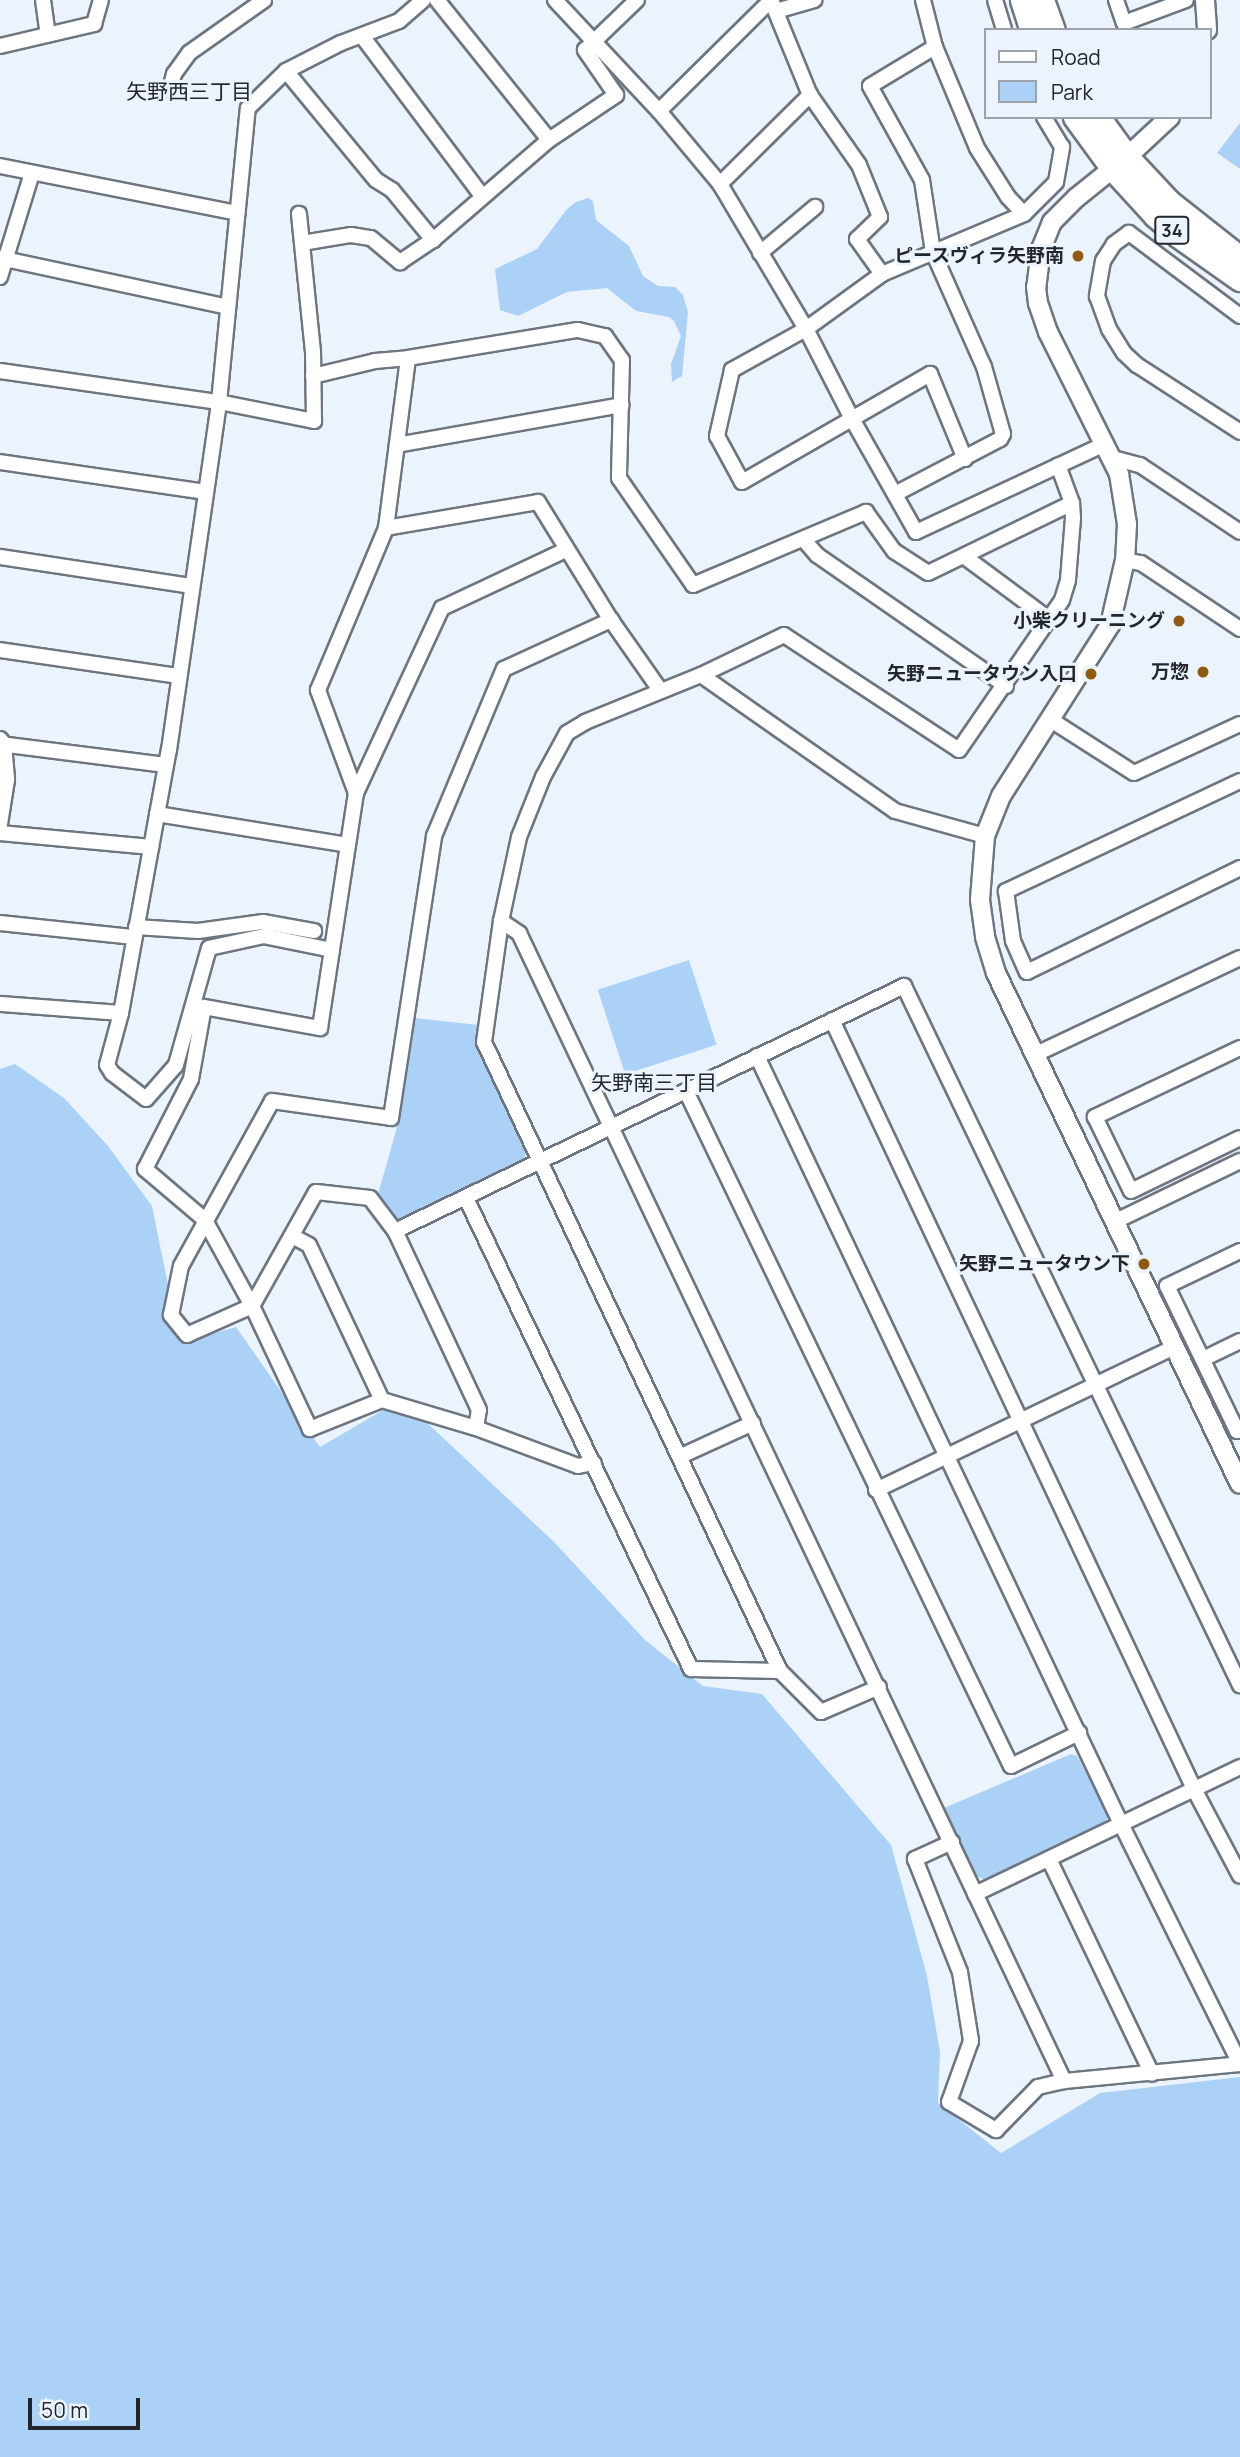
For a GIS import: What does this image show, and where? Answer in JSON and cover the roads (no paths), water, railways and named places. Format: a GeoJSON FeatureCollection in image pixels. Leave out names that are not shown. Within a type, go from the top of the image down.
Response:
{"type":"FeatureCollection","features":[{"type":"Feature","properties":{"kind":"main road"},"geometry":{"type":"LineString","coordinates":[[1022,0],[1031,28]]}},
{"type":"Feature","properties":{"kind":"main road"},"geometry":{"type":"LineString","coordinates":[[1042,0],[1052,28]]}},
{"type":"Feature","properties":{"kind":"main road","name":"34"},"geometry":{"type":"LineString","coordinates":[[1077,119],[1120,163],[1179,236],[1240,279]]}},
{"type":"Feature","properties":{"kind":"main road","name":"34"},"geometry":{"type":"LineString","coordinates":[[1099,119],[1120,163],[1240,258]]}},
{"type":"Feature","properties":{"kind":"street"},"geometry":{"type":"LineString","coordinates":[[43,0],[48,35]]}},
{"type":"Feature","properties":{"kind":"street"},"geometry":{"type":"LineString","coordinates":[[0,46],[94,24],[101,0]]}},
{"type":"Feature","properties":{"kind":"street"},"geometry":{"type":"LineString","coordinates":[[170,89],[174,74],[189,53],[264,0]]}},
{"type":"Feature","properties":{"kind":"street"},"geometry":{"type":"LineString","coordinates":[[332,950],[264,936],[209,948],[176,1066],[146,1100],[112,1073],[107,1065],[121,1013],[166,765],[219,402],[248,108],[286,71],[341,43],[399,21],[423,0]]}},
{"type":"Feature","properties":{"kind":"street"},"geometry":{"type":"LineString","coordinates":[[437,0],[550,140]]}},
{"type":"Feature","properties":{"kind":"street"},"geometry":{"type":"LineString","coordinates":[[555,0],[659,111],[720,184],[806,329],[915,532],[1058,465],[1109,451],[1140,464],[1240,532]]}},
{"type":"Feature","properties":{"kind":"street"},"geometry":{"type":"LineString","coordinates":[[302,243],[351,235],[371,238],[400,262],[433,240],[550,140],[616,95],[586,50],[637,0]]}},
{"type":"Feature","properties":{"kind":"street"},"geometry":{"type":"LineString","coordinates":[[659,111],[773,4],[814,0]]}},
{"type":"Feature","properties":{"kind":"street"},"geometry":{"type":"LineString","coordinates":[[923,0],[935,47],[977,148],[1008,197],[1024,214]]}},
{"type":"Feature","properties":{"kind":"street"},"geometry":{"type":"LineString","coordinates":[[995,0],[1003,28]]}},
{"type":"Feature","properties":{"kind":"street"},"geometry":{"type":"LineString","coordinates":[[1115,0],[1124,23],[1186,0]]}},
{"type":"Feature","properties":{"kind":"street"},"geometry":{"type":"LineString","coordinates":[[1205,0],[1207,28]]}},
{"type":"Feature","properties":{"kind":"street"},"geometry":{"type":"LineString","coordinates":[[773,4],[810,95],[859,165],[880,217],[857,239],[881,274]]}},
{"type":"Feature","properties":{"kind":"street"},"geometry":{"type":"LineString","coordinates":[[362,36],[483,197]]}},
{"type":"Feature","properties":{"kind":"street"},"geometry":{"type":"LineString","coordinates":[[895,494],[1000,439],[1003,434],[984,367],[933,252],[922,180],[870,86],[935,47]]}},
{"type":"Feature","properties":{"kind":"street"},"geometry":{"type":"LineString","coordinates":[[286,71],[376,180],[392,190],[433,240]]}},
{"type":"Feature","properties":{"kind":"street"},"geometry":{"type":"LineString","coordinates":[[720,184],[810,95]]}},
{"type":"Feature","properties":{"kind":"street"},"geometry":{"type":"LineString","coordinates":[[965,458],[930,374],[742,482],[717,436],[732,370],[806,329],[881,274],[1024,214],[1056,182],[1062,146],[1045,119]]}},
{"type":"Feature","properties":{"kind":"street"},"geometry":{"type":"LineString","coordinates":[[1168,119],[1052,222],[1041,250],[1036,287],[1038,303],[1048,332],[1119,474],[1127,524],[1125,560],[1122,583],[1110,625],[1008,785],[985,836],[980,900],[985,937],[996,973],[1239,1480]]}},
{"type":"Feature","properties":{"kind":"street"},"geometry":{"type":"LineString","coordinates":[[0,166],[237,214]]}},
{"type":"Feature","properties":{"kind":"street"},"geometry":{"type":"LineString","coordinates":[[0,277],[3,259],[32,173]]}},
{"type":"Feature","properties":{"kind":"street"},"geometry":{"type":"LineString","coordinates":[[760,253],[815,207]]}},
{"type":"Feature","properties":{"kind":"street"},"geometry":{"type":"LineString","coordinates":[[0,371],[219,402],[314,421],[313,376],[299,214]]}},
{"type":"Feature","properties":{"kind":"street"},"geometry":{"type":"LineString","coordinates":[[1240,316],[1129,233],[1114,244],[1103,261],[1097,296],[1109,329],[1124,353],[1137,365],[1240,432]]}},
{"type":"Feature","properties":{"kind":"street"},"geometry":{"type":"LineString","coordinates":[[3,259],[228,307]]}},
{"type":"Feature","properties":{"kind":"street"},"geometry":{"type":"LineString","coordinates":[[313,376],[374,361],[408,358],[578,330],[604,336],[622,360],[619,478],[693,585],[866,512],[894,551],[928,573],[1072,503]]}},
{"type":"Feature","properties":{"kind":"street"},"geometry":{"type":"LineString","coordinates":[[356,793],[318,690],[386,528],[408,358]]}},
{"type":"Feature","properties":{"kind":"street"},"geometry":{"type":"LineString","coordinates":[[397,445],[621,405]]}},
{"type":"Feature","properties":{"kind":"street"},"geometry":{"type":"LineString","coordinates":[[0,462],[206,492]]}},
{"type":"Feature","properties":{"kind":"street"},"geometry":{"type":"LineString","coordinates":[[879,1687],[821,1712],[780,1671],[484,1042],[500,921],[519,837],[542,777],[567,733],[660,690],[702,675],[784,635],[959,750],[1050,620],[1068,580],[1072,503],[1058,465]]}},
{"type":"Feature","properties":{"kind":"street"},"geometry":{"type":"LineString","coordinates":[[386,528],[538,502],[611,620],[660,690]]}},
{"type":"Feature","properties":{"kind":"street"},"geometry":{"type":"LineString","coordinates":[[804,540],[817,555],[1006,686]]}},
{"type":"Feature","properties":{"kind":"street"},"geometry":{"type":"LineString","coordinates":[[566,550],[442,608],[356,793],[320,1028],[204,1007],[191,1079],[145,1169],[205,1220],[252,1306],[310,1429],[382,1400],[476,1428],[578,1466],[594,1463]]}},
{"type":"Feature","properties":{"kind":"street"},"geometry":{"type":"LineString","coordinates":[[0,557],[192,586]]}},
{"type":"Feature","properties":{"kind":"street"},"geometry":{"type":"LineString","coordinates":[[965,557],[1050,620]]}},
{"type":"Feature","properties":{"kind":"street"},"geometry":{"type":"LineString","coordinates":[[1125,560],[1140,563],[1240,629]]}},
{"type":"Feature","properties":{"kind":"street"},"geometry":{"type":"LineString","coordinates":[[476,1428],[479,1410],[395,1231],[370,1198],[316,1192],[252,1306],[187,1335],[171,1315],[181,1266],[272,1101],[390,1118],[434,836],[504,669],[611,620]]}},
{"type":"Feature","properties":{"kind":"street"},"geometry":{"type":"LineString","coordinates":[[0,650],[179,676]]}},
{"type":"Feature","properties":{"kind":"street"},"geometry":{"type":"LineString","coordinates":[[702,675],[895,811],[985,836]]}},
{"type":"Feature","properties":{"kind":"street"},"geometry":{"type":"LineString","coordinates":[[1051,720],[1134,773],[1240,724]]}},
{"type":"Feature","properties":{"kind":"street"},"geometry":{"type":"LineString","coordinates":[[0,824],[7,780],[1,742],[166,765]]}},
{"type":"Feature","properties":{"kind":"street"},"geometry":{"type":"LineString","coordinates":[[1240,780],[1006,891],[1013,941],[1027,972],[1240,868]]}},
{"type":"Feature","properties":{"kind":"street"},"geometry":{"type":"LineString","coordinates":[[157,814],[348,845]]}},
{"type":"Feature","properties":{"kind":"street"},"geometry":{"type":"LineString","coordinates":[[0,833],[151,847]]}},
{"type":"Feature","properties":{"kind":"street"},"geometry":{"type":"LineString","coordinates":[[500,921],[519,933],[613,1126],[1064,2081]]}},
{"type":"Feature","properties":{"kind":"street"},"geometry":{"type":"LineString","coordinates":[[0,923],[135,932],[198,931],[263,922],[314,931]]}},
{"type":"Feature","properties":{"kind":"street"},"geometry":{"type":"LineString","coordinates":[[1034,1055],[1240,958]]}},
{"type":"Feature","properties":{"kind":"street"},"geometry":{"type":"LineString","coordinates":[[395,1231],[904,986],[1240,1685]]}},
{"type":"Feature","properties":{"kind":"street"},"geometry":{"type":"LineString","coordinates":[[0,1004],[121,1013]]}},
{"type":"Feature","properties":{"kind":"street"},"geometry":{"type":"LineString","coordinates":[[832,1020],[1194,1789],[1240,1876]]}},
{"type":"Feature","properties":{"kind":"street"},"geometry":{"type":"LineString","coordinates":[[1240,1048],[1095,1117],[1131,1191],[1240,1138]]}},
{"type":"Feature","properties":{"kind":"street"},"geometry":{"type":"LineString","coordinates":[[757,1056],[1121,1824],[1240,2064],[1064,2081],[1038,2087],[996,2130],[949,2102],[971,2041],[960,1972],[915,1859],[951,1842]]}},
{"type":"Feature","properties":{"kind":"street"},"geometry":{"type":"LineString","coordinates":[[686,1091],[876,1490],[1012,1766],[1079,1733]]}},
{"type":"Feature","properties":{"kind":"street"},"geometry":{"type":"LineString","coordinates":[[1116,1221],[1240,1161]]}},
{"type":"Feature","properties":{"kind":"street"},"geometry":{"type":"LineString","coordinates":[[466,1198],[691,1670],[780,1671]]}},
{"type":"Feature","properties":{"kind":"street"},"geometry":{"type":"LineString","coordinates":[[292,1236],[309,1245],[382,1400]]}},
{"type":"Feature","properties":{"kind":"street"},"geometry":{"type":"LineString","coordinates":[[1240,1251],[1167,1286],[1237,1431],[1240,1430]]}},
{"type":"Feature","properties":{"kind":"street"},"geometry":{"type":"LineString","coordinates":[[1203,1359],[1240,1341]]}},
{"type":"Feature","properties":{"kind":"street"},"geometry":{"type":"LineString","coordinates":[[876,1490],[1175,1347]]}},
{"type":"Feature","properties":{"kind":"street"},"geometry":{"type":"LineString","coordinates":[[681,1456],[753,1423]]}},
{"type":"Feature","properties":{"kind":"street"},"geometry":{"type":"LineString","coordinates":[[975,1894],[1240,1767]]}},
{"type":"Feature","properties":{"kind":"street"},"geometry":{"type":"LineString","coordinates":[[1049,1858],[1152,2074]]}},
{"type":"Feature","properties":{"kind":"place","name":"ピースヴィラ矢野南"},"geometry":{"type":"Point","coordinates":[1078,256]}},
{"type":"Feature","properties":{"kind":"place","name":"小柴クリーニング"},"geometry":{"type":"Point","coordinates":[1179,621]}},
{"type":"Feature","properties":{"kind":"place","name":"万惣"},"geometry":{"type":"Point","coordinates":[1203,672]}},
{"type":"Feature","properties":{"kind":"place","name":"矢野ニュータウン入口"},"geometry":{"type":"Point","coordinates":[1091,674]}},
{"type":"Feature","properties":{"kind":"place","name":"矢野ニュータウン下"},"geometry":{"type":"Point","coordinates":[1144,1264]}},
{"type":"Feature","properties":{"kind":"district","name":"矢野西三丁目"},"geometry":{"type":"Point","coordinates":[189,91]}},
{"type":"Feature","properties":{"kind":"district","name":"矢野南三丁目"},"geometry":{"type":"Point","coordinates":[654,1082]}}]}
